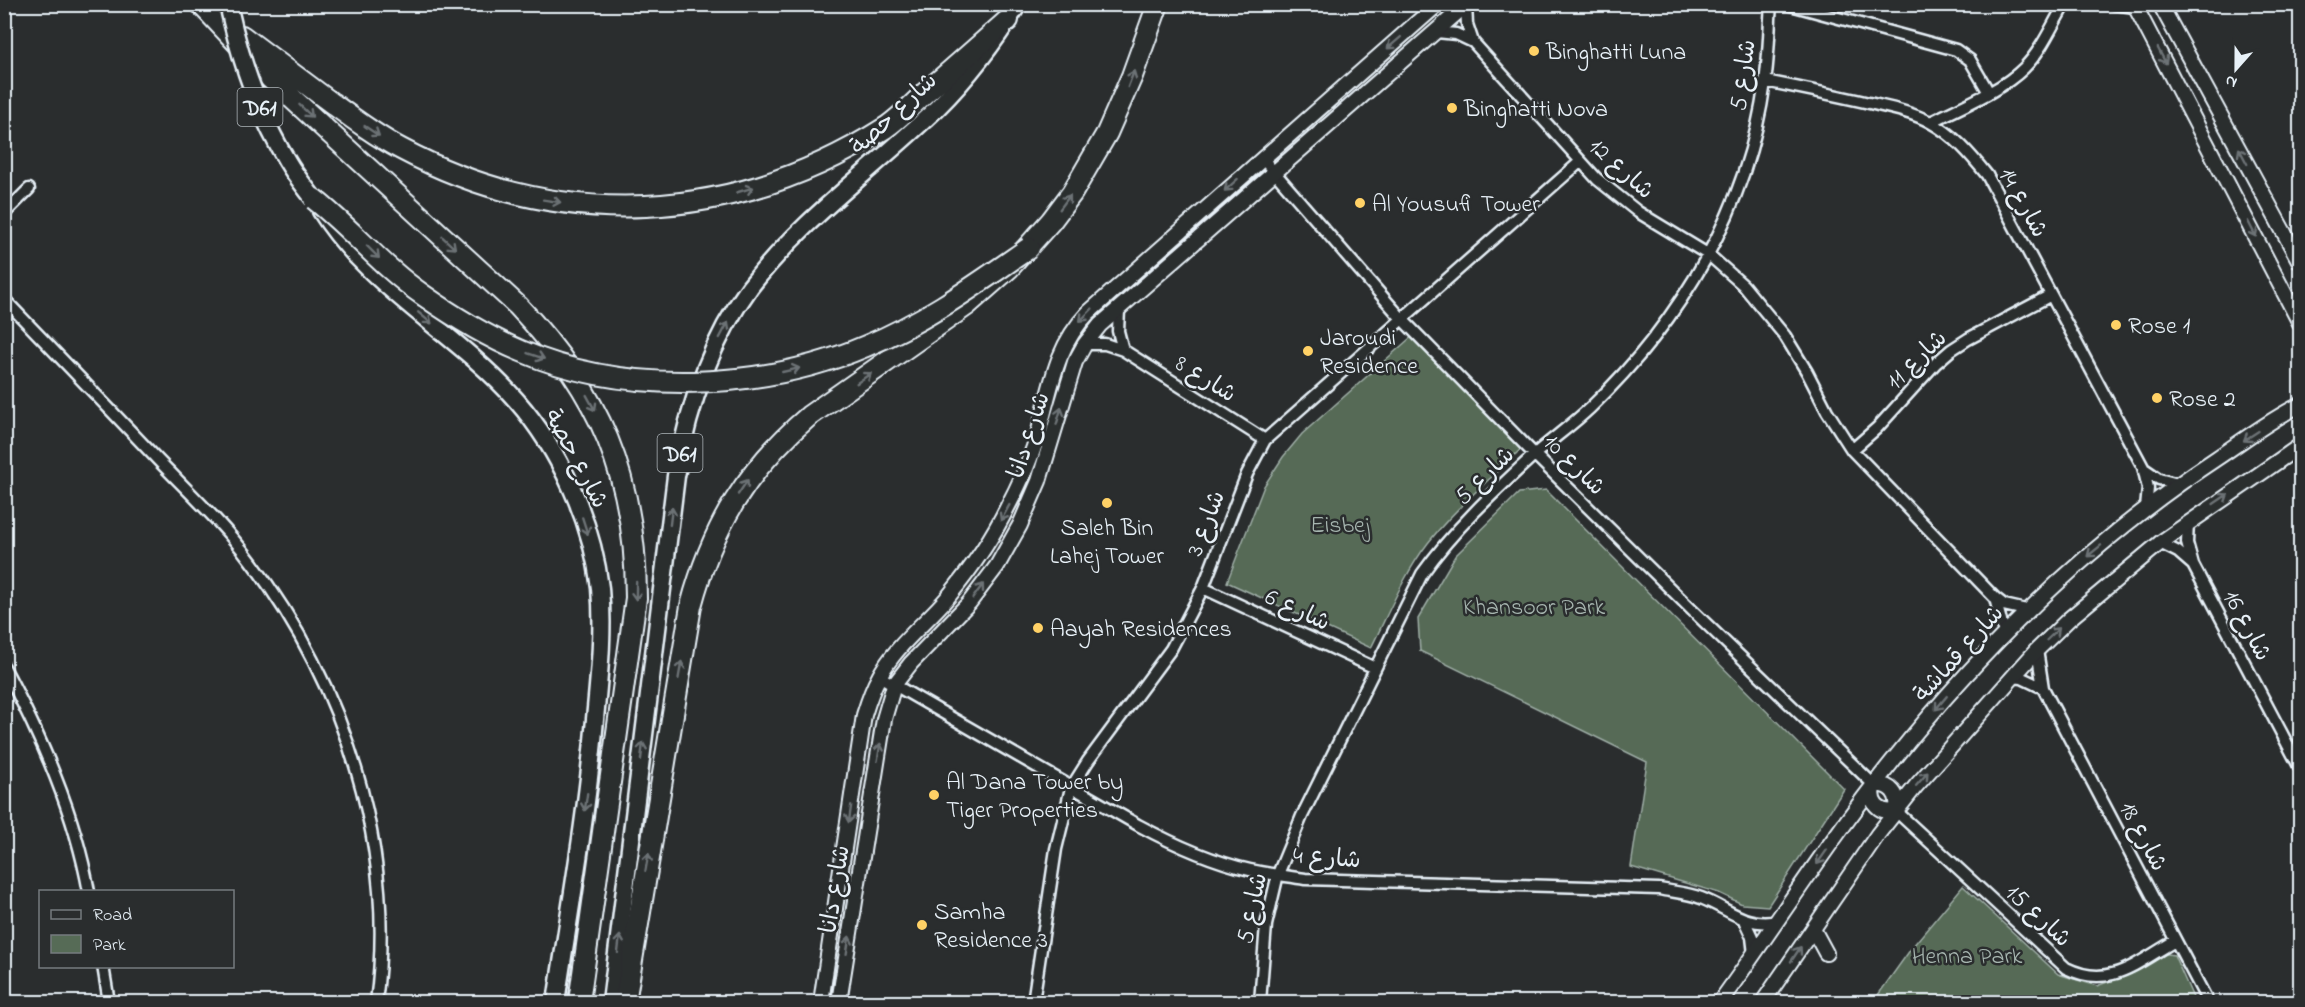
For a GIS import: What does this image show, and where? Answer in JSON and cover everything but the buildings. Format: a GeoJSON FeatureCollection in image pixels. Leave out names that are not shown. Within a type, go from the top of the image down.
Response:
{"type":"FeatureCollection","features":[{"type":"Feature","properties":{"kind":"highway"},"geometry":{"type":"LineString","coordinates":[[625,1002],[691,606],[702,569],[720,525],[734,500],[769,453],[810,416],[967,305],[996,281],[1029,248],[1072,193],[1107,133],[1132,76],[1158,4]]}},
{"type":"Feature","properties":{"kind":"highway"},"geometry":{"type":"LineString","coordinates":[[203,7],[373,132],[399,149],[443,170],[482,185],[522,196],[589,206],[630,207],[673,205],[725,195],[795,174],[838,154],[887,126],[1013,12]]}},
{"type":"Feature","properties":{"kind":"highway"},"geometry":{"type":"LineString","coordinates":[[203,7],[272,79],[518,306],[548,338],[596,411],[613,451],[625,486],[632,523],[636,560],[636,598],[579,1002]]}},
{"type":"Feature","properties":{"kind":"highway"},"geometry":{"type":"LineString","coordinates":[[314,200],[343,223],[391,270],[421,294],[489,335],[522,352],[559,364],[597,373],[665,381],[714,381],[753,377],[791,370],[848,353],[927,316],[1029,248]]}},
{"type":"Feature","properties":{"kind":"main road","name":"شارع حصة"},"geometry":{"type":"LineString","coordinates":[[228,4],[245,68],[266,122],[287,162],[342,241],[370,271],[504,387],[536,426],[577,502],[586,528],[599,585],[602,613],[601,660],[591,762],[556,1002]]}},
{"type":"Feature","properties":{"kind":"main road","name":"شارع حصة"},"geometry":{"type":"LineString","coordinates":[[611,1002],[676,476],[683,436],[694,397],[709,359],[727,323],[749,289],[774,257],[803,228],[937,108],[968,74],[1013,12]]}},
{"type":"Feature","properties":{"kind":"street","name":"شارع دانا"},"geometry":{"type":"LineString","coordinates":[[821,1002],[864,715],[879,676],[899,650],[948,597],[991,537],[1025,471],[1056,364],[1061,350],[1077,324],[1438,4]]}},
{"type":"Feature","properties":{"kind":"street","name":"شارع 5"},"geometry":{"type":"LineString","coordinates":[[1260,1002],[1266,926],[1278,874],[1302,816],[1409,597],[1436,553],[1484,502],[1587,410],[1638,358],[1682,300],[1709,255],[1738,187],[1750,150],[1765,81],[1771,4]]}},
{"type":"Feature","properties":{"kind":"street"},"geometry":{"type":"LineString","coordinates":[[1787,4],[1956,50],[1970,60],[1988,91]]}},
{"type":"Feature","properties":{"kind":"street"},"geometry":{"type":"LineString","coordinates":[[1931,122],[2014,76],[2032,59],[2065,4]]}},
{"type":"Feature","properties":{"kind":"street"},"geometry":{"type":"LineString","coordinates":[[2114,4],[2135,6],[2301,322]]}},
{"type":"Feature","properties":{"kind":"street"},"geometry":{"type":"LineString","coordinates":[[2160,4],[2301,262]]}},
{"type":"Feature","properties":{"kind":"street","name":"شارع دانا"},"geometry":{"type":"LineString","coordinates":[[839,1002],[884,719],[894,685],[911,663],[969,603],[997,566],[1020,525],[1039,481],[1075,362],[1085,344],[1100,326],[1275,175],[1466,5]]}},
{"type":"Feature","properties":{"kind":"street","name":"شارع 12"},"geometry":{"type":"LineString","coordinates":[[1466,5],[1467,24],[1473,42],[1580,162],[1638,212],[1709,255],[1743,285],[1785,336],[1852,450],[1995,598]]}},
{"type":"Feature","properties":{"kind":"street"},"geometry":{"type":"LineString","coordinates":[[1437,32],[1456,34],[1473,42]]}},
{"type":"Feature","properties":{"kind":"street","name":"شارع 14"},"geometry":{"type":"LineString","coordinates":[[1765,81],[1896,109],[1931,122],[1971,155],[1987,175],[2143,467],[2148,488],[2146,508]]}},
{"type":"Feature","properties":{"kind":"street","name":"شارع 10"},"geometry":{"type":"LineString","coordinates":[[1262,158],[1402,319],[1535,455],[1742,660],[1874,785]]}},
{"type":"Feature","properties":{"kind":"street","name":"شارع 3"},"geometry":{"type":"LineString","coordinates":[[1033,1002],[1056,849],[1071,788],[1088,761],[1171,649],[1203,588],[1243,483],[1265,440],[1580,162]]}},
{"type":"Feature","properties":{"kind":"street"},"geometry":{"type":"LineString","coordinates":[[4,214],[29,189]]}},
{"type":"Feature","properties":{"kind":"street"},"geometry":{"type":"LineString","coordinates":[[2284,291],[2301,305]]}},
{"type":"Feature","properties":{"kind":"street","name":"شارع 11"},"geometry":{"type":"LineString","coordinates":[[1852,450],[1877,428],[1936,363],[1951,350],[2051,295]]}},
{"type":"Feature","properties":{"kind":"street"},"geometry":{"type":"LineString","coordinates":[[4,299],[229,534],[267,583],[309,653],[327,690],[350,748],[372,838],[380,928],[376,1002]]}},
{"type":"Feature","properties":{"kind":"street"},"geometry":{"type":"LineString","coordinates":[[1119,310],[1118,331],[1123,350]]}},
{"type":"Feature","properties":{"kind":"street","name":"شارع 8"},"geometry":{"type":"LineString","coordinates":[[1085,344],[1105,344],[1123,350],[1265,440]]}},
{"type":"Feature","properties":{"kind":"street","name":"شارع قماشة"},"geometry":{"type":"LineString","coordinates":[[1720,1002],[1874,785],[1962,678],[2026,610],[2146,508],[2298,404]]}},
{"type":"Feature","properties":{"kind":"street"},"geometry":{"type":"LineString","coordinates":[[1763,1002],[1896,811],[2037,650],[2069,619],[2160,543],[2301,446]]}},
{"type":"Feature","properties":{"kind":"street"},"geometry":{"type":"LineString","coordinates":[[2143,467],[2159,479],[2178,484]]}},
{"type":"Feature","properties":{"kind":"street","name":"شارع 16"},"geometry":{"type":"LineString","coordinates":[[2188,522],[2187,543],[2193,565],[2301,768]]}},
{"type":"Feature","properties":{"kind":"street","name":"شارع 16"},"geometry":{"type":"LineString","coordinates":[[2160,543],[2178,552],[2193,565]]}},
{"type":"Feature","properties":{"kind":"street","name":"شارع 6"},"geometry":{"type":"LineString","coordinates":[[1203,588],[1375,668]]}},
{"type":"Feature","properties":{"kind":"street"},"geometry":{"type":"LineString","coordinates":[[1995,598],[2004,605],[2026,610]]}},
{"type":"Feature","properties":{"kind":"street"},"geometry":{"type":"LineString","coordinates":[[1995,598],[2004,633]]}},
{"type":"Feature","properties":{"kind":"street","name":"شارع 18"},"geometry":{"type":"LineString","coordinates":[[2037,650],[2043,688],[2208,1002]]}},
{"type":"Feature","properties":{"kind":"street"},"geometry":{"type":"LineString","coordinates":[[4,667],[31,720],[55,778],[85,866],[89,890]]}},
{"type":"Feature","properties":{"kind":"street","name":"شارع 4"},"geometry":{"type":"LineString","coordinates":[[879,676],[1071,788],[1174,844],[1211,859],[1250,870],[1305,879],[1659,889],[1700,898],[1744,920],[1761,923],[1778,921]]}},
{"type":"Feature","properties":{"kind":"street"},"geometry":{"type":"LineString","coordinates":[[2011,677],[2022,678],[2043,688]]}},
{"type":"Feature","properties":{"kind":"street"},"geometry":{"type":"LineString","coordinates":[[1874,785],[1884,785],[1893,791],[1898,801],[1896,811],[1887,812],[1878,808],[1871,795],[1874,785]]}},
{"type":"Feature","properties":{"kind":"street","name":"شارع 15"},"geometry":{"type":"LineString","coordinates":[[1896,811],[2066,968],[2080,975],[2096,978],[2111,976],[2175,941]]}},
{"type":"Feature","properties":{"kind":"street"},"geometry":{"type":"LineString","coordinates":[[1744,920],[1752,937],[1754,954]]}},
{"type":"Feature","properties":{"kind":"street"},"geometry":{"type":"LineString","coordinates":[[1813,929],[1826,953]]}},
{"type":"Feature","properties":{"kind":"street"},"geometry":{"type":"LineString","coordinates":[[103,968],[108,1002]]}},
{"type":"Feature","properties":{"kind":"green space","name":"Eisbej"},"geometry":{"type":"Polygon","coordinates":[[[1417,332],[1525,445],[1463,505],[1428,543],[1404,581],[1371,648],[1227,582],[1264,486],[1283,457],[1302,434],[1417,332]]]}},
{"type":"Feature","properties":{"kind":"green space","name":"Khansoor Park"},"geometry":{"type":"Polygon","coordinates":[[[1546,490],[1844,789],[1768,906],[1742,904],[1719,893],[1631,867],[1647,762],[1420,651],[1418,619],[1455,556],[1519,493],[1546,490]]]}},
{"type":"Feature","properties":{"kind":"green space","name":"Henna Park"},"geometry":{"type":"Polygon","coordinates":[[[1963,886],[2058,974],[2097,986],[2126,975],[2161,953],[2174,955],[2195,1002],[1873,1002],[1913,946],[1963,886]]]}},
{"type":"Feature","properties":{"kind":"place","name":"Binghatti Luna"},"geometry":{"type":"Point","coordinates":[1534,51]}},
{"type":"Feature","properties":{"kind":"place","name":"Binghatti Nova"},"geometry":{"type":"Point","coordinates":[1452,108]}},
{"type":"Feature","properties":{"kind":"place","name":"Al Yousufi Tower"},"geometry":{"type":"Point","coordinates":[1360,203]}},
{"type":"Feature","properties":{"kind":"place","name":"Rose 1"},"geometry":{"type":"Point","coordinates":[2116,325]}},
{"type":"Feature","properties":{"kind":"place","name":"Jaroudi Residence"},"geometry":{"type":"Point","coordinates":[1308,351]}},
{"type":"Feature","properties":{"kind":"place","name":"Rose 2"},"geometry":{"type":"Point","coordinates":[2157,398]}},
{"type":"Feature","properties":{"kind":"place","name":"Saleh Bin Lahej Tower"},"geometry":{"type":"Point","coordinates":[1107,503]}},
{"type":"Feature","properties":{"kind":"place","name":"Aayah Residences"},"geometry":{"type":"Point","coordinates":[1038,628]}},
{"type":"Feature","properties":{"kind":"place","name":"Al Dana Tower by Tiger Properties"},"geometry":{"type":"Point","coordinates":[934,795]}},
{"type":"Feature","properties":{"kind":"place","name":"Samha Residence 3"},"geometry":{"type":"Point","coordinates":[922,925]}}]}
